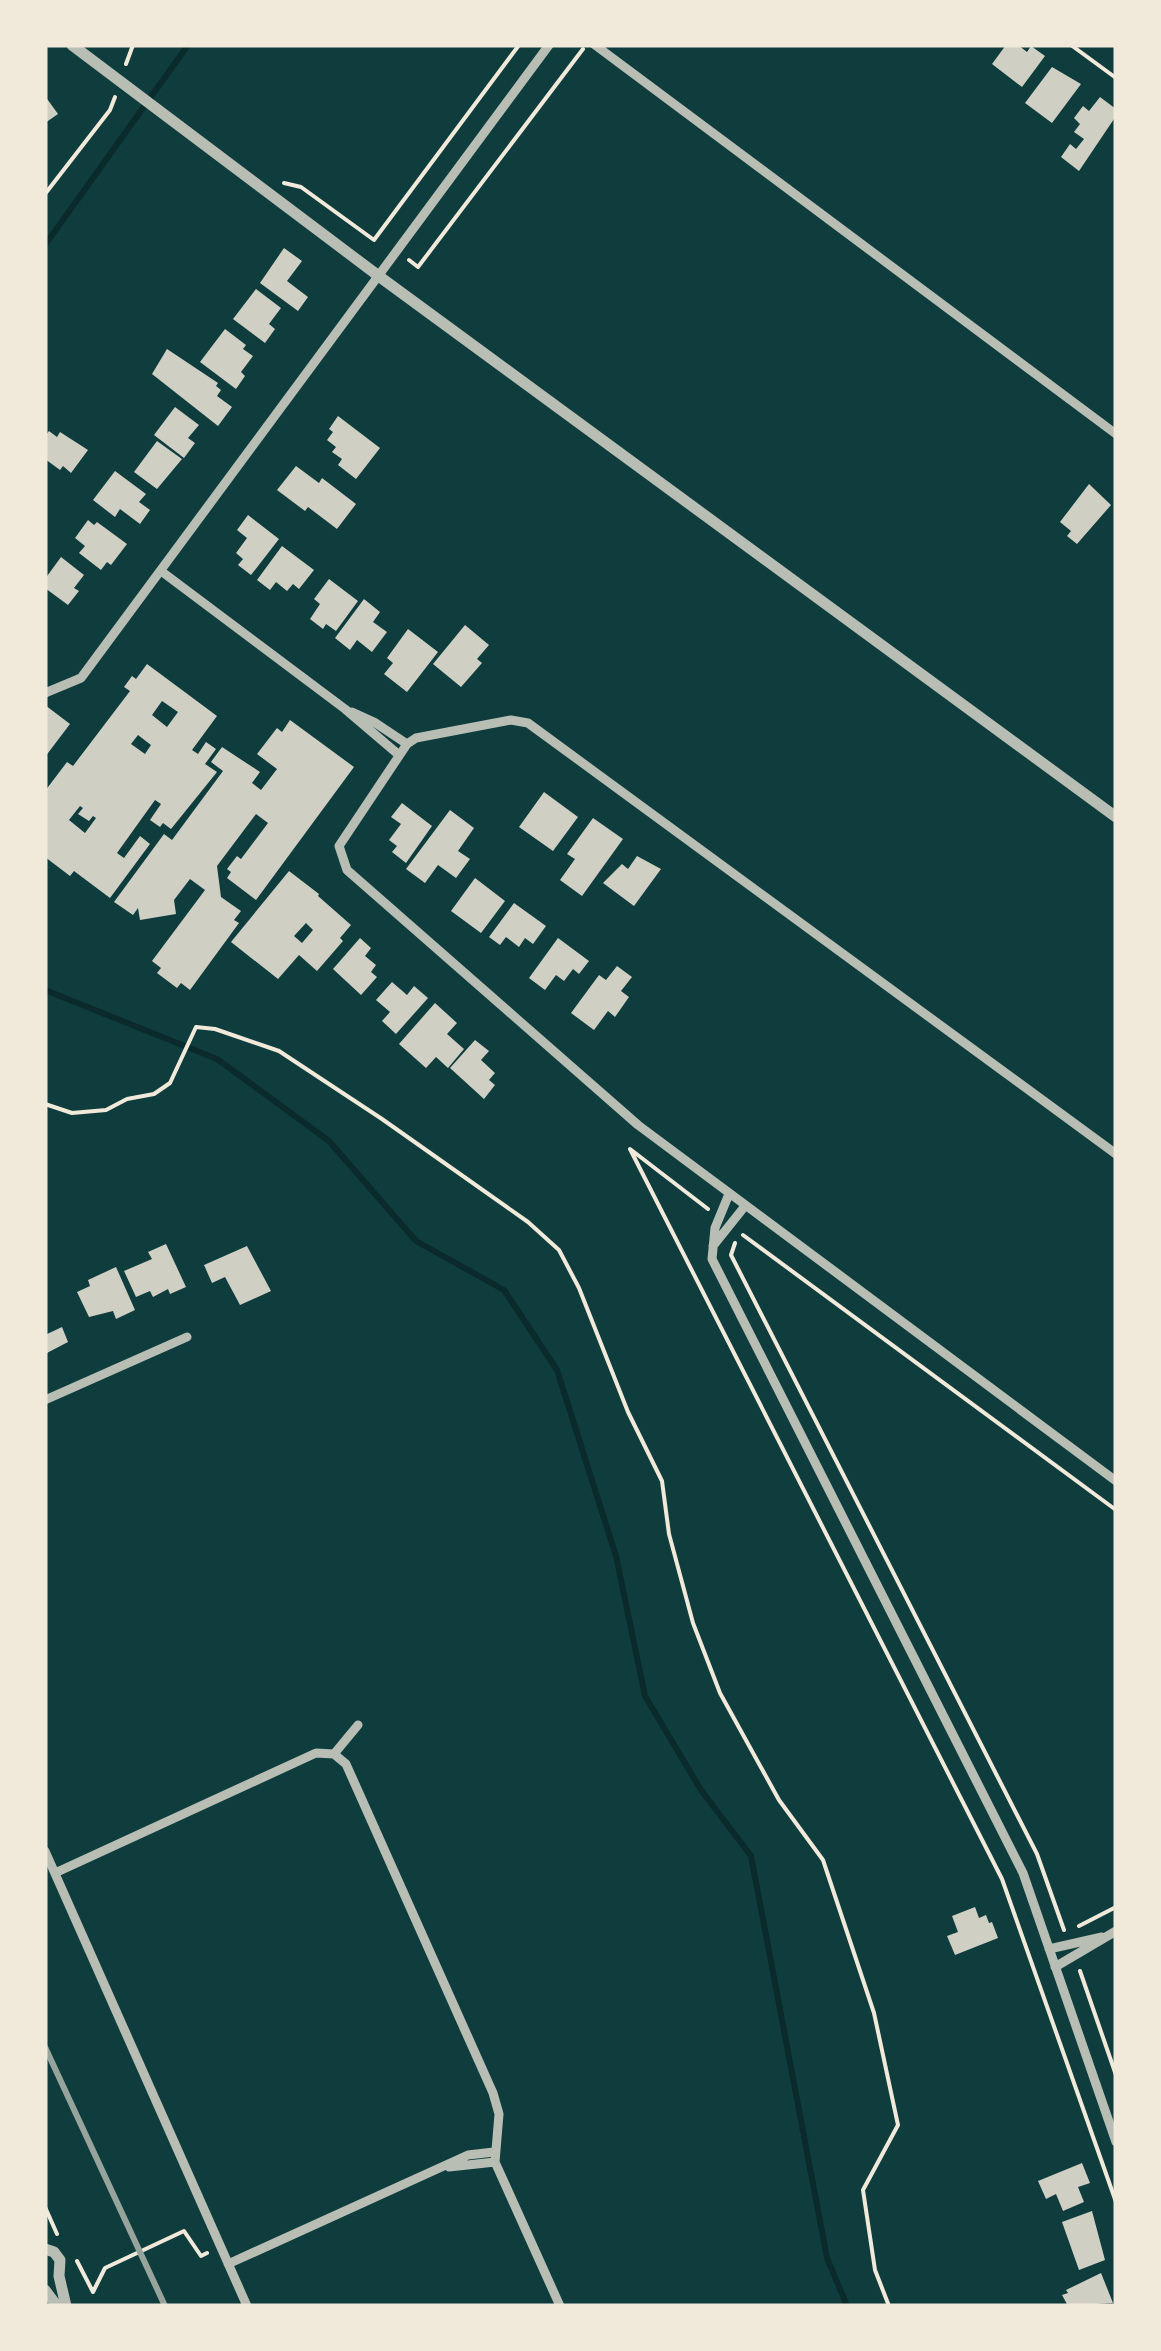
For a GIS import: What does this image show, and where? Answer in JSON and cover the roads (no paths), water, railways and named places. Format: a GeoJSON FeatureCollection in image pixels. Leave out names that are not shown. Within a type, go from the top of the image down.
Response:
{"type":"FeatureCollection","features":[{"type":"Feature","properties":{"kind":"street"},"geometry":{"type":"LineString","coordinates":[[45,692],[82,678],[549,45]]}},
{"type":"Feature","properties":{"kind":"street"},"geometry":{"type":"LineString","coordinates":[[585,45],[607,57],[1116,434]]}},
{"type":"Feature","properties":{"kind":"street"},"geometry":{"type":"LineString","coordinates":[[595,45],[607,57]]}},
{"type":"Feature","properties":{"kind":"street"},"geometry":{"type":"LineString","coordinates":[[75,48],[1116,818]]}},
{"type":"Feature","properties":{"kind":"street"},"geometry":{"type":"LineString","coordinates":[[162,571],[345,709],[398,756]]}},
{"type":"Feature","properties":{"kind":"street"},"geometry":{"type":"LineString","coordinates":[[345,709],[374,722],[406,744]]}},
{"type":"Feature","properties":{"kind":"street"},"geometry":{"type":"LineString","coordinates":[[1116,1154],[528,723],[511,720],[429,734],[406,744],[342,836],[339,846],[347,870],[595,1089],[729,1194],[1116,1482]]}},
{"type":"Feature","properties":{"kind":"street"},"geometry":{"type":"LineString","coordinates":[[729,1194],[712,1248],[717,1270],[1023,1873],[1116,2142]]}},
{"type":"Feature","properties":{"kind":"street"},"geometry":{"type":"LineString","coordinates":[[712,1248],[745,1206]]}},
{"type":"Feature","properties":{"kind":"street"},"geometry":{"type":"LineString","coordinates":[[45,1400],[187,1336]]}},
{"type":"Feature","properties":{"kind":"street"},"geometry":{"type":"LineString","coordinates":[[334,1754],[358,1725]]}},
{"type":"Feature","properties":{"kind":"street"},"geometry":{"type":"LineString","coordinates":[[55,1874],[316,1754],[334,1754],[346,1764],[494,2092],[500,2114],[494,2157],[560,2306]]}},
{"type":"Feature","properties":{"kind":"street"},"geometry":{"type":"LineString","coordinates":[[45,1851],[247,2306]]}},
{"type":"Feature","properties":{"kind":"street"},"geometry":{"type":"LineString","coordinates":[[1055,1967],[1116,1931]]}},
{"type":"Feature","properties":{"kind":"street"},"geometry":{"type":"LineString","coordinates":[[1049,1949],[1105,1937]]}},
{"type":"Feature","properties":{"kind":"street"},"geometry":{"type":"LineString","coordinates":[[228,2264],[447,2167],[494,2157]]}},
{"type":"Feature","properties":{"kind":"street"},"geometry":{"type":"LineString","coordinates":[[45,2249],[58,2256],[62,2266],[59,2276],[66,2306]]}},
{"type":"Feature","properties":{"kind":"street"},"geometry":{"type":"LineString","coordinates":[[57,2306],[45,2287],[59,2276]]}},
{"type":"Feature","properties":{"kind":"waterway"},"geometry":{"type":"LineString","coordinates":[[45,245],[188,45]]}},
{"type":"Feature","properties":{"kind":"waterway"},"geometry":{"type":"LineString","coordinates":[[45,990],[217,1059],[329,1141],[416,1241],[504,1290],[557,1370],[616,1556],[645,1696],[701,1790],[751,1856],[827,2258],[847,2306]]}},
{"type":"Feature","properties":{"kind":"railway"},"geometry":{"type":"LineString","coordinates":[[45,2047],[165,2306]]}}]}
